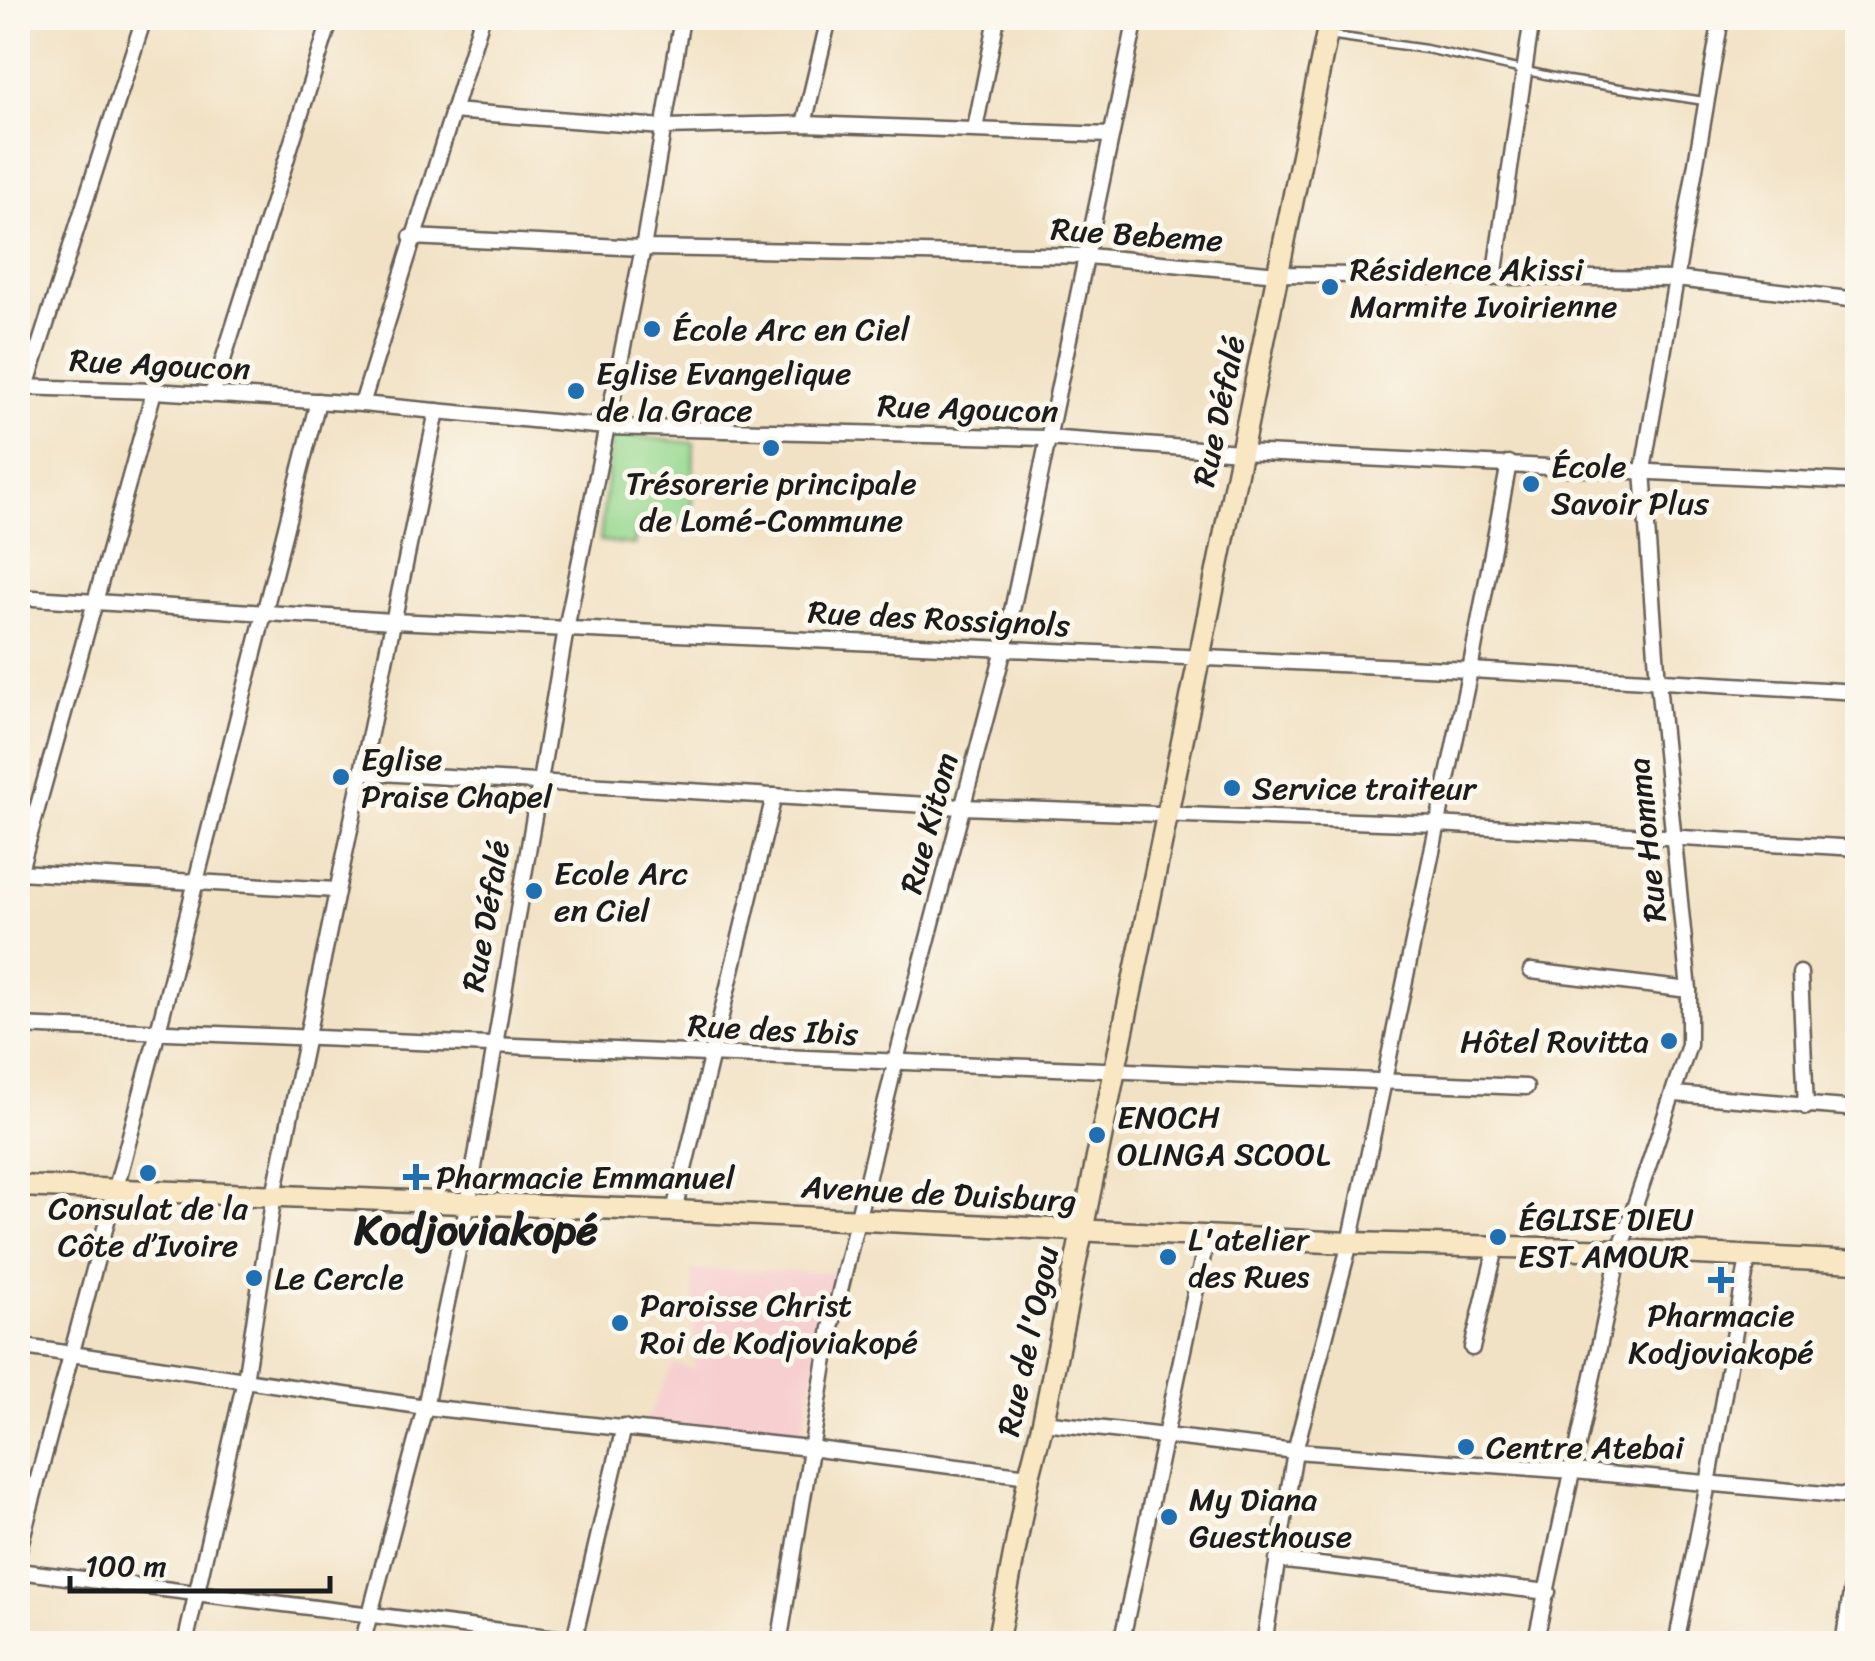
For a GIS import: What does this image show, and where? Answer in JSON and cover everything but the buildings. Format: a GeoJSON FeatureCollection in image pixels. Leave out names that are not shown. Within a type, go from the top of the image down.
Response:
{"type":"FeatureCollection","features":[{"type":"Feature","properties":{"kind":"street"},"geometry":{"type":"LineString","coordinates":[[22,387],[144,18]]}},
{"type":"Feature","properties":{"kind":"street"},"geometry":{"type":"LineString","coordinates":[[212,395],[330,18]]}},
{"type":"Feature","properties":{"kind":"street"},"geometry":{"type":"LineString","coordinates":[[362,404],[482,18]]}},
{"type":"Feature","properties":{"kind":"street","name":"Rue Défalé"},"geometry":{"type":"LineString","coordinates":[[362,1644],[425,1407],[468,1203],[566,629],[643,248],[682,18]]}},
{"type":"Feature","properties":{"kind":"street"},"geometry":{"type":"LineString","coordinates":[[804,124],[829,18]]}},
{"type":"Feature","properties":{"kind":"street"},"geometry":{"type":"LineString","coordinates":[[976,129],[997,18]]}},
{"type":"Feature","properties":{"kind":"street","name":"Rue Kitom"},"geometry":{"type":"LineString","coordinates":[[779,1644],[832,1328],[894,1064],[1004,649],[1136,18]]}},
{"type":"Feature","properties":{"kind":"street"},"geometry":{"type":"LineString","coordinates":[[1494,278],[1532,18]]}},
{"type":"Feature","properties":{"kind":"street","name":"Rue Homma"},"geometry":{"type":"LineString","coordinates":[[1534,1644],[1620,1250],[1689,1045],[1689,990],[1658,683],[1643,470],[1720,18]]}},
{"type":"Feature","properties":{"kind":"street","name":"Rue Défalé"},"geometry":{"type":"LineString","coordinates":[[1167,816],[1328,26]]}},
{"type":"Feature","properties":{"kind":"street"},"geometry":{"type":"LineString","coordinates":[[452,111],[664,127],[804,124],[1110,135]]}},
{"type":"Feature","properties":{"kind":"street","name":"Rue Bebeme"},"geometry":{"type":"LineString","coordinates":[[412,237],[643,248],[1088,256],[1278,274],[1676,279],[1858,300]]}},
{"type":"Feature","properties":{"kind":"street","name":"Rue Agoucon"},"geometry":{"type":"LineString","coordinates":[[22,387],[154,390],[362,404],[606,427],[1046,438],[1242,452],[1858,482]]}},
{"type":"Feature","properties":{"kind":"street"},"geometry":{"type":"LineString","coordinates":[[154,390],[18,874],[336,890]]}},
{"type":"Feature","properties":{"kind":"street"},"geometry":{"type":"LineString","coordinates":[[18,1553],[158,1032],[318,401]]}},
{"type":"Feature","properties":{"kind":"street"},"geometry":{"type":"LineString","coordinates":[[186,1644],[246,1380],[274,1195],[437,411]]}},
{"type":"Feature","properties":{"kind":"street"},"geometry":{"type":"LineString","coordinates":[[1264,1644],[1295,1450],[1350,1244],[1470,670],[1509,462]]}},
{"type":"Feature","properties":{"kind":"street","name":"Rue des Rossignols"},"geometry":{"type":"LineString","coordinates":[[18,596],[393,621],[1470,670],[1858,692]]}},
{"type":"Feature","properties":{"kind":"street"},"geometry":{"type":"LineString","coordinates":[[364,772],[962,806],[1437,824],[1858,848]]}},
{"type":"Feature","properties":{"kind":"street"},"geometry":{"type":"LineString","coordinates":[[674,1211],[774,796]]}},
{"type":"Feature","properties":{"kind":"street","name":"Rue de l'Ogou"},"geometry":{"type":"LineString","coordinates":[[997,1644],[1028,1476],[1043,1422],[1167,816]]}},
{"type":"Feature","properties":{"kind":"street"},"geometry":{"type":"LineString","coordinates":[[1530,972],[1689,990]]}},
{"type":"Feature","properties":{"kind":"street"},"geometry":{"type":"LineString","coordinates":[[1800,973],[1806,1106]]}},
{"type":"Feature","properties":{"kind":"street","name":"Rue des Ibis"},"geometry":{"type":"LineString","coordinates":[[18,1026],[1526,1088]]}},
{"type":"Feature","properties":{"kind":"street"},"geometry":{"type":"LineString","coordinates":[[1674,1094],[1858,1109]]}},
{"type":"Feature","properties":{"kind":"street","name":"Avenue de Duisburg"},"geometry":{"type":"LineString","coordinates":[[18,1186],[1858,1262]]}},
{"type":"Feature","properties":{"kind":"street"},"geometry":{"type":"LineString","coordinates":[[1121,1644],[1207,1237]]}},
{"type":"Feature","properties":{"kind":"street"},"geometry":{"type":"LineString","coordinates":[[1472,1348],[1496,1248]]}},
{"type":"Feature","properties":{"kind":"street"},"geometry":{"type":"LineString","coordinates":[[1676,1644],[1748,1258]]}},
{"type":"Feature","properties":{"kind":"street"},"geometry":{"type":"LineString","coordinates":[[18,1346],[425,1407],[1028,1476]]}},
{"type":"Feature","properties":{"kind":"street"},"geometry":{"type":"LineString","coordinates":[[1043,1422],[1295,1450],[1858,1497]]}},
{"type":"Feature","properties":{"kind":"street"},"geometry":{"type":"LineString","coordinates":[[574,1642],[624,1427]]}},
{"type":"Feature","properties":{"kind":"street"},"geometry":{"type":"LineString","coordinates":[[1843,1644],[1858,1548]]}},
{"type":"Feature","properties":{"kind":"street"},"geometry":{"type":"LineString","coordinates":[[1277,1560],[1548,1592]]}},
{"type":"Feature","properties":{"kind":"street"},"geometry":{"type":"LineString","coordinates":[[18,1572],[199,1591],[606,1644]]}},
{"type":"Feature","properties":{"kind":"lane"},"geometry":{"type":"LineString","coordinates":[[1328,26],[1568,80],[1706,101]]}},
{"type":"Feature","properties":{"kind":"shaded area"},"geometry":{"type":"Polygon","coordinates":[[[692,1270],[835,1272],[803,1429],[795,1435],[643,1427],[673,1364],[695,1369],[692,1270]]]}},
{"type":"Feature","properties":{"kind":"green space"},"geometry":{"type":"Polygon","coordinates":[[[612,434],[694,443],[692,522],[638,524],[634,545],[600,541],[612,434]]]}},
{"type":"Feature","properties":{"kind":"place","name":"Résidence Akissi Marmite Ivoirienne"},"geometry":{"type":"Point","coordinates":[1330,287]}},
{"type":"Feature","properties":{"kind":"place","name":"École Arc en Ciel"},"geometry":{"type":"Point","coordinates":[652,329]}},
{"type":"Feature","properties":{"kind":"place","name":"Eglise Evangelique de la Grace"},"geometry":{"type":"Point","coordinates":[576,391]}},
{"type":"Feature","properties":{"kind":"place","name":"Trésorerie principale de Lomé-Commune"},"geometry":{"type":"Point","coordinates":[771,448]}},
{"type":"Feature","properties":{"kind":"place","name":"École Savoir Plus"},"geometry":{"type":"Point","coordinates":[1531,484]}},
{"type":"Feature","properties":{"kind":"place","name":"Eglise Praise Chapel"},"geometry":{"type":"Point","coordinates":[341,777]}},
{"type":"Feature","properties":{"kind":"place","name":"Service traiteur"},"geometry":{"type":"Point","coordinates":[1232,788]}},
{"type":"Feature","properties":{"kind":"place","name":"Ecole Arc en Ciel"},"geometry":{"type":"Point","coordinates":[534,891]}},
{"type":"Feature","properties":{"kind":"place","name":"Hôtel Rovitta"},"geometry":{"type":"Point","coordinates":[1669,1041]}},
{"type":"Feature","properties":{"kind":"place","name":"ENOCH OLINGA SCOOL"},"geometry":{"type":"Point","coordinates":[1097,1135]}},
{"type":"Feature","properties":{"kind":"place","name":"Consulat de la Côte d’Ivoire"},"geometry":{"type":"Point","coordinates":[148,1173]}},
{"type":"Feature","properties":{"kind":"place","name":"Pharmacie Emmanuel"},"geometry":{"type":"Point","coordinates":[416,1177]}},
{"type":"Feature","properties":{"kind":"place","name":"ÉGLISE DIEU EST AMOUR"},"geometry":{"type":"Point","coordinates":[1498,1237]}},
{"type":"Feature","properties":{"kind":"place","name":"L'atelier des Rues"},"geometry":{"type":"Point","coordinates":[1168,1257]}},
{"type":"Feature","properties":{"kind":"place","name":"Le Cercle"},"geometry":{"type":"Point","coordinates":[254,1278]}},
{"type":"Feature","properties":{"kind":"place","name":"Pharmacie Kodjoviakopé"},"geometry":{"type":"Point","coordinates":[1721,1280]}},
{"type":"Feature","properties":{"kind":"place","name":"Paroisse Christ Roi de Kodjoviakopé"},"geometry":{"type":"Point","coordinates":[620,1323]}},
{"type":"Feature","properties":{"kind":"place","name":"Centre Atebai"},"geometry":{"type":"Point","coordinates":[1466,1447]}},
{"type":"Feature","properties":{"kind":"place","name":"My Diana Guesthouse"},"geometry":{"type":"Point","coordinates":[1169,1517]}},
{"type":"Feature","properties":{"kind":"district","name":"Kodjoviakopé"},"geometry":{"type":"Point","coordinates":[476,1230]}}]}
